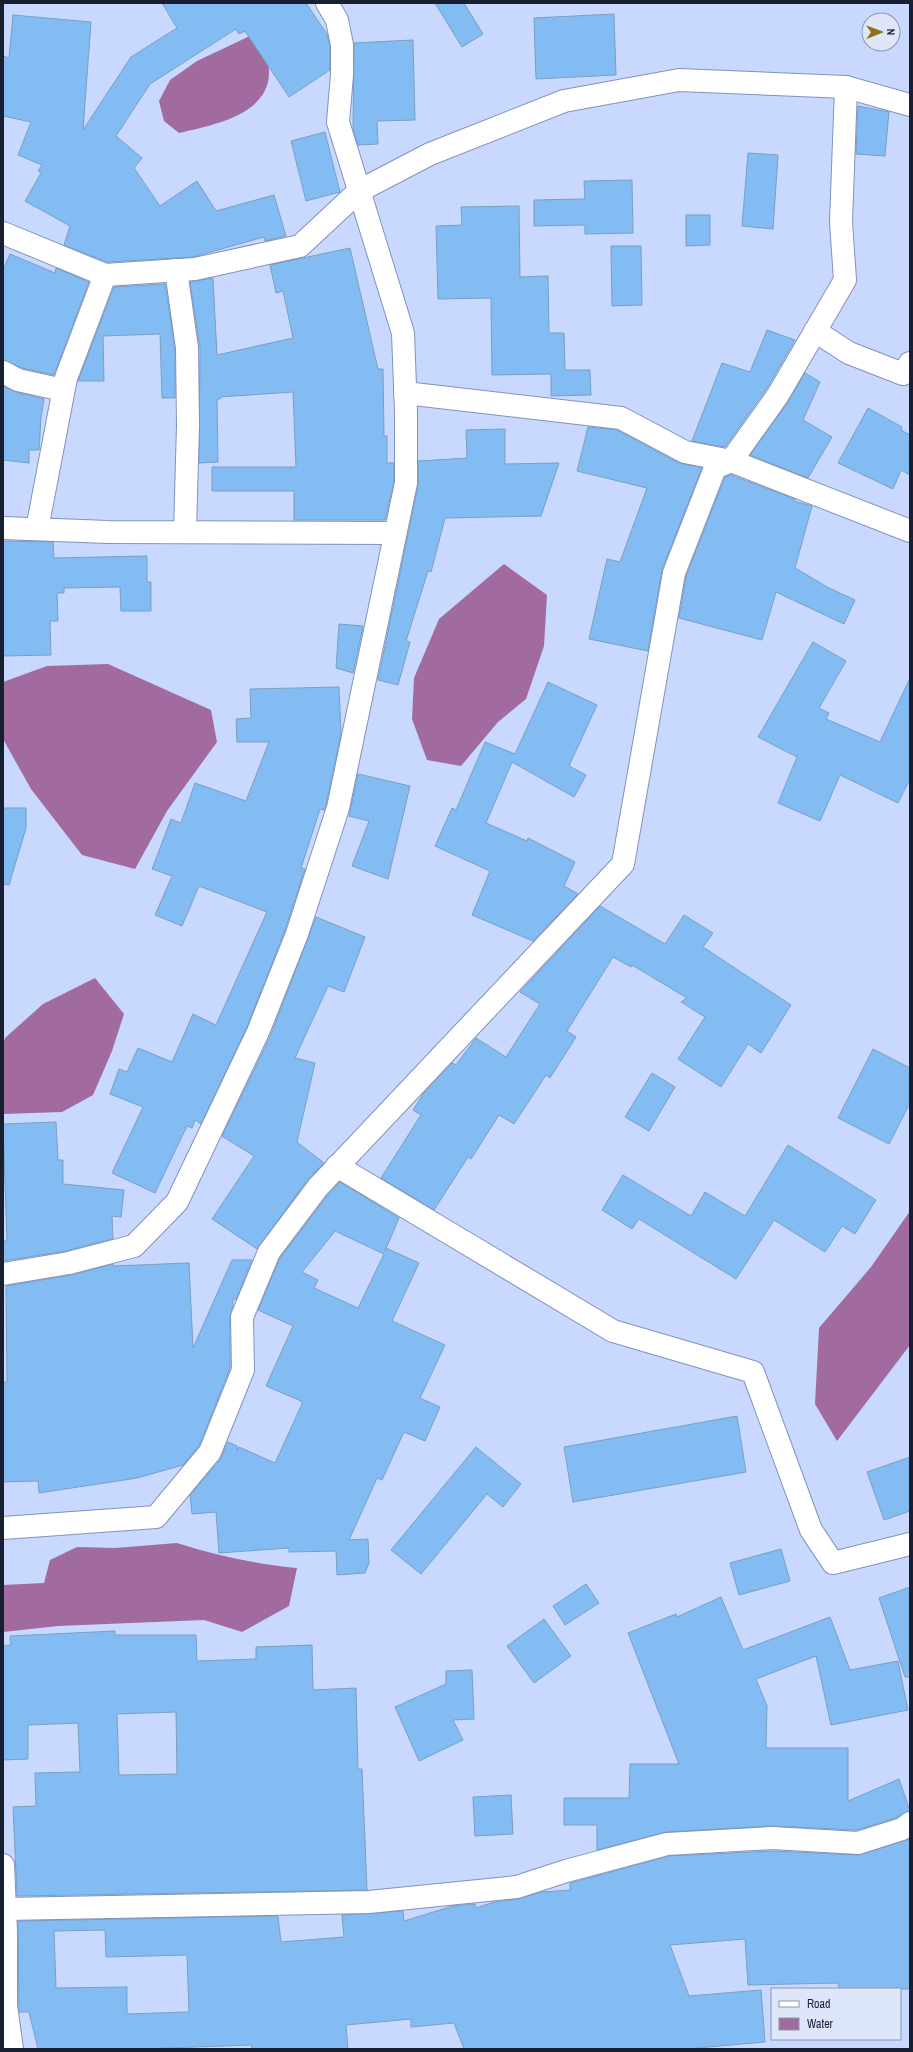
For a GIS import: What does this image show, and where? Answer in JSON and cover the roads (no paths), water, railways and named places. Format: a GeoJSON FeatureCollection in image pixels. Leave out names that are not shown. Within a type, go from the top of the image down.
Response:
{"type":"FeatureCollection","features":[{"type":"Feature","properties":{"kind":"street"},"geometry":{"type":"LineString","coordinates":[[3,1274],[69,1263],[134,1246],[177,1202],[258,1032],[297,934],[338,808],[406,483],[405,393],[403,333],[338,122],[342,75],[342,45],[337,20],[327,3]]}},
{"type":"Feature","properties":{"kind":"street"},"geometry":{"type":"LineString","coordinates":[[3,232],[104,275],[195,269],[300,246],[360,190],[430,154],[564,101],[679,80],[846,87],[910,105]]}},
{"type":"Feature","properties":{"kind":"street"},"geometry":{"type":"LineString","coordinates":[[3,1528],[156,1517],[210,1452],[244,1370],[242,1317],[269,1252],[318,1187],[337,1166],[623,864],[674,573],[715,468],[731,461],[778,395],[845,280],[841,222],[846,87]]}},
{"type":"Feature","properties":{"kind":"street"},"geometry":{"type":"LineString","coordinates":[[176,270],[187,348],[188,425],[185,532]]}},
{"type":"Feature","properties":{"kind":"street"},"geometry":{"type":"LineString","coordinates":[[37,529],[66,378],[104,275]]}},
{"type":"Feature","properties":{"kind":"street"},"geometry":{"type":"LineString","coordinates":[[815,331],[849,353],[903,374],[910,363]]}},
{"type":"Feature","properties":{"kind":"street"},"geometry":{"type":"LineString","coordinates":[[3,372],[18,380],[63,390]]}},
{"type":"Feature","properties":{"kind":"street"},"geometry":{"type":"LineString","coordinates":[[405,393],[621,418],[685,452],[731,461],[910,531]]}},
{"type":"Feature","properties":{"kind":"street"},"geometry":{"type":"LineString","coordinates":[[3,528],[185,532],[395,532]]}},
{"type":"Feature","properties":{"kind":"street"},"geometry":{"type":"LineString","coordinates":[[337,1166],[613,1331],[753,1372],[811,1530],[833,1563],[910,1544]]}},
{"type":"Feature","properties":{"kind":"street"},"geometry":{"type":"LineString","coordinates":[[5,1909],[368,1902],[517,1887],[566,1871],[667,1844],[773,1838],[858,1843],[902,1829],[910,1823]]}},
{"type":"Feature","properties":{"kind":"street"},"geometry":{"type":"LineString","coordinates":[[3,1865],[6,2006],[12,2049]]}},
{"type":"Feature","properties":{"kind":"water"},"geometry":{"type":"Polygon","coordinates":[[[252,35],[266,55],[269,76],[265,91],[256,103],[228,120],[179,133],[164,121],[159,101],[170,80],[197,61],[252,35]]]}},
{"type":"Feature","properties":{"kind":"water"},"geometry":{"type":"Polygon","coordinates":[[[504,564],[547,595],[544,646],[526,699],[498,722],[461,766],[427,760],[412,719],[414,678],[439,619],[504,564]]]}},
{"type":"Feature","properties":{"kind":"water"},"geometry":{"type":"Polygon","coordinates":[[[108,664],[211,710],[217,742],[167,811],[135,869],[82,855],[31,789],[3,739],[3,682],[47,666],[108,664]]]}},
{"type":"Feature","properties":{"kind":"water"},"geometry":{"type":"Polygon","coordinates":[[[95,978],[124,1014],[112,1051],[93,1095],[62,1112],[3,1114],[3,1045],[5,1038],[43,1004],[95,978]]]}},
{"type":"Feature","properties":{"kind":"water"},"geometry":{"type":"Polygon","coordinates":[[[910,1211],[910,1345],[837,1441],[815,1404],[819,1328],[871,1267],[910,1211]]]}},
{"type":"Feature","properties":{"kind":"water"},"geometry":{"type":"Polygon","coordinates":[[[177,1543],[237,1559],[297,1568],[289,1606],[242,1632],[204,1620],[58,1626],[3,1632],[3,1585],[44,1583],[50,1560],[77,1547],[115,1548],[177,1543]]]}}]}
